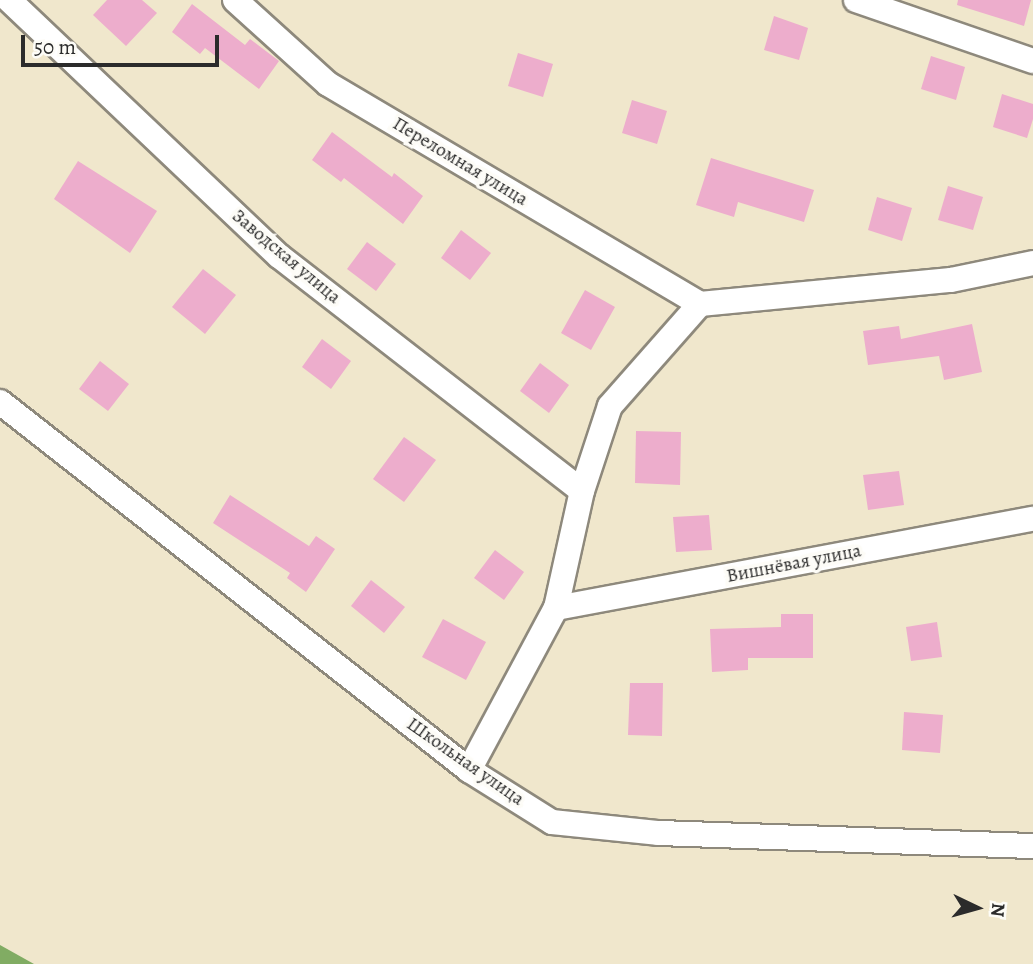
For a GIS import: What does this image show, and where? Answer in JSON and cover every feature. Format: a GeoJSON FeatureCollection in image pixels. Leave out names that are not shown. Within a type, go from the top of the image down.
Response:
{"type":"FeatureCollection","features":[{"type":"Feature","properties":{"kind":"street","name":"Заводская улица"},"geometry":{"type":"LineString","coordinates":[[9,0],[279,256],[582,491]]}},
{"type":"Feature","properties":{"kind":"street","name":"Переломная улица"},"geometry":{"type":"LineString","coordinates":[[235,0],[328,84],[699,304]]}},
{"type":"Feature","properties":{"kind":"street"},"geometry":{"type":"LineString","coordinates":[[856,0],[1033,61]]}},
{"type":"Feature","properties":{"kind":"street"},"geometry":{"type":"LineString","coordinates":[[469,770],[555,608],[582,491],[610,406],[699,304],[951,280],[1033,263]]}},
{"type":"Feature","properties":{"kind":"street","name":"Школьная улица"},"geometry":{"type":"LineString","coordinates":[[0,402],[469,770],[552,822],[659,834],[1033,846]]}},
{"type":"Feature","properties":{"kind":"street","name":"Вишнёвая улица"},"geometry":{"type":"LineString","coordinates":[[555,608],[1033,519]]}},
{"type":"Feature","properties":{"kind":"green space"},"geometry":{"type":"Polygon","coordinates":[[[0,945],[34,964],[0,964],[0,945]]]}},
{"type":"Feature","properties":{"kind":"building"},"geometry":{"type":"Polygon","coordinates":[[[107,0],[142,0],[157,13],[126,46],[93,15],[107,0]]]}},
{"type":"Feature","properties":{"kind":"building"},"geometry":{"type":"Polygon","coordinates":[[[958,0],[1031,0],[1024,26],[957,5],[958,0]]]}},
{"type":"Feature","properties":{"kind":"building"},"geometry":{"type":"Polygon","coordinates":[[[192,4],[245,45],[250,39],[279,61],[259,89],[205,48],[200,54],[172,32],[192,4]]]}},
{"type":"Feature","properties":{"kind":"building"},"geometry":{"type":"Polygon","coordinates":[[[774,16],[808,28],[799,60],[764,50],[774,16]]]}},
{"type":"Feature","properties":{"kind":"building"},"geometry":{"type":"Polygon","coordinates":[[[518,53],[553,64],[543,97],[508,86],[518,53]]]}},
{"type":"Feature","properties":{"kind":"building"},"geometry":{"type":"Polygon","coordinates":[[[931,56],[965,67],[956,100],[921,89],[931,56]]]}},
{"type":"Feature","properties":{"kind":"building"},"geometry":{"type":"Polygon","coordinates":[[[1002,94],[1033,104],[1033,119],[1027,138],[993,127],[1002,94]]]}},
{"type":"Feature","properties":{"kind":"building"},"geometry":{"type":"Polygon","coordinates":[[[632,100],[667,111],[657,144],[622,133],[632,100]]]}},
{"type":"Feature","properties":{"kind":"building"},"geometry":{"type":"Polygon","coordinates":[[[332,132],[392,177],[394,173],[423,196],[403,224],[344,178],[341,182],[312,160],[332,132]]]}},
{"type":"Feature","properties":{"kind":"building"},"geometry":{"type":"Polygon","coordinates":[[[711,158],[814,190],[804,222],[738,202],[734,217],[696,205],[711,158]]]}},
{"type":"Feature","properties":{"kind":"building"},"geometry":{"type":"Polygon","coordinates":[[[78,161],[157,211],[130,253],[54,199],[78,161]]]}},
{"type":"Feature","properties":{"kind":"building"},"geometry":{"type":"Polygon","coordinates":[[[948,186],[983,197],[973,230],[938,220],[948,186]]]}},
{"type":"Feature","properties":{"kind":"building"},"geometry":{"type":"Polygon","coordinates":[[[877,197],[912,208],[902,241],[868,230],[877,197]]]}},
{"type":"Feature","properties":{"kind":"building"},"geometry":{"type":"Polygon","coordinates":[[[461,230],[491,253],[470,280],[441,258],[461,230]]]}},
{"type":"Feature","properties":{"kind":"building"},"geometry":{"type":"Polygon","coordinates":[[[367,242],[396,264],[376,291],[347,269],[367,242]]]}},
{"type":"Feature","properties":{"kind":"building"},"geometry":{"type":"Polygon","coordinates":[[[203,269],[236,295],[205,334],[172,307],[203,269]]]}},
{"type":"Feature","properties":{"kind":"building"},"geometry":{"type":"Polygon","coordinates":[[[585,290],[615,307],[591,350],[561,333],[585,290]]]}},
{"type":"Feature","properties":{"kind":"building"},"geometry":{"type":"Polygon","coordinates":[[[972,324],[982,372],[944,380],[939,356],[868,365],[863,331],[899,326],[901,339],[972,324]]]}},
{"type":"Feature","properties":{"kind":"building"},"geometry":{"type":"Polygon","coordinates":[[[322,339],[351,361],[331,389],[302,367],[322,339]]]}},
{"type":"Feature","properties":{"kind":"building"},"geometry":{"type":"Polygon","coordinates":[[[100,361],[129,384],[108,411],[79,389],[100,361]]]}},
{"type":"Feature","properties":{"kind":"building"},"geometry":{"type":"Polygon","coordinates":[[[540,363],[569,385],[549,413],[520,391],[540,363]]]}},
{"type":"Feature","properties":{"kind":"building"},"geometry":{"type":"Polygon","coordinates":[[[636,431],[681,432],[680,485],[635,483],[636,431]]]}},
{"type":"Feature","properties":{"kind":"building"},"geometry":{"type":"Polygon","coordinates":[[[404,437],[436,460],[404,502],[373,479],[404,437]]]}},
{"type":"Feature","properties":{"kind":"building"},"geometry":{"type":"Polygon","coordinates":[[[899,471],[904,505],[868,510],[863,475],[899,471]]]}},
{"type":"Feature","properties":{"kind":"building"},"geometry":{"type":"Polygon","coordinates":[[[230,495],[309,546],[316,536],[335,549],[306,592],[287,578],[290,573],[213,523],[230,495]]]}},
{"type":"Feature","properties":{"kind":"building"},"geometry":{"type":"Polygon","coordinates":[[[709,515],[712,550],[676,552],[673,517],[709,515]]]}},
{"type":"Feature","properties":{"kind":"building"},"geometry":{"type":"Polygon","coordinates":[[[495,550],[524,572],[504,600],[474,578],[495,550]]]}},
{"type":"Feature","properties":{"kind":"building"},"geometry":{"type":"Polygon","coordinates":[[[371,580],[405,607],[384,633],[351,606],[371,580]]]}},
{"type":"Feature","properties":{"kind":"building"},"geometry":{"type":"Polygon","coordinates":[[[781,614],[813,614],[813,658],[748,658],[748,670],[712,672],[710,629],[781,627],[781,614]]]}},
{"type":"Feature","properties":{"kind":"building"},"geometry":{"type":"Polygon","coordinates":[[[443,619],[486,642],[466,680],[422,657],[443,619]]]}},
{"type":"Feature","properties":{"kind":"building"},"geometry":{"type":"Polygon","coordinates":[[[937,622],[942,657],[911,661],[906,627],[937,622]]]}},
{"type":"Feature","properties":{"kind":"building"},"geometry":{"type":"Polygon","coordinates":[[[630,683],[663,683],[662,736],[628,735],[630,683]]]}},
{"type":"Feature","properties":{"kind":"building"},"geometry":{"type":"Polygon","coordinates":[[[904,712],[943,715],[940,753],[902,750],[904,712]]]}}]}
